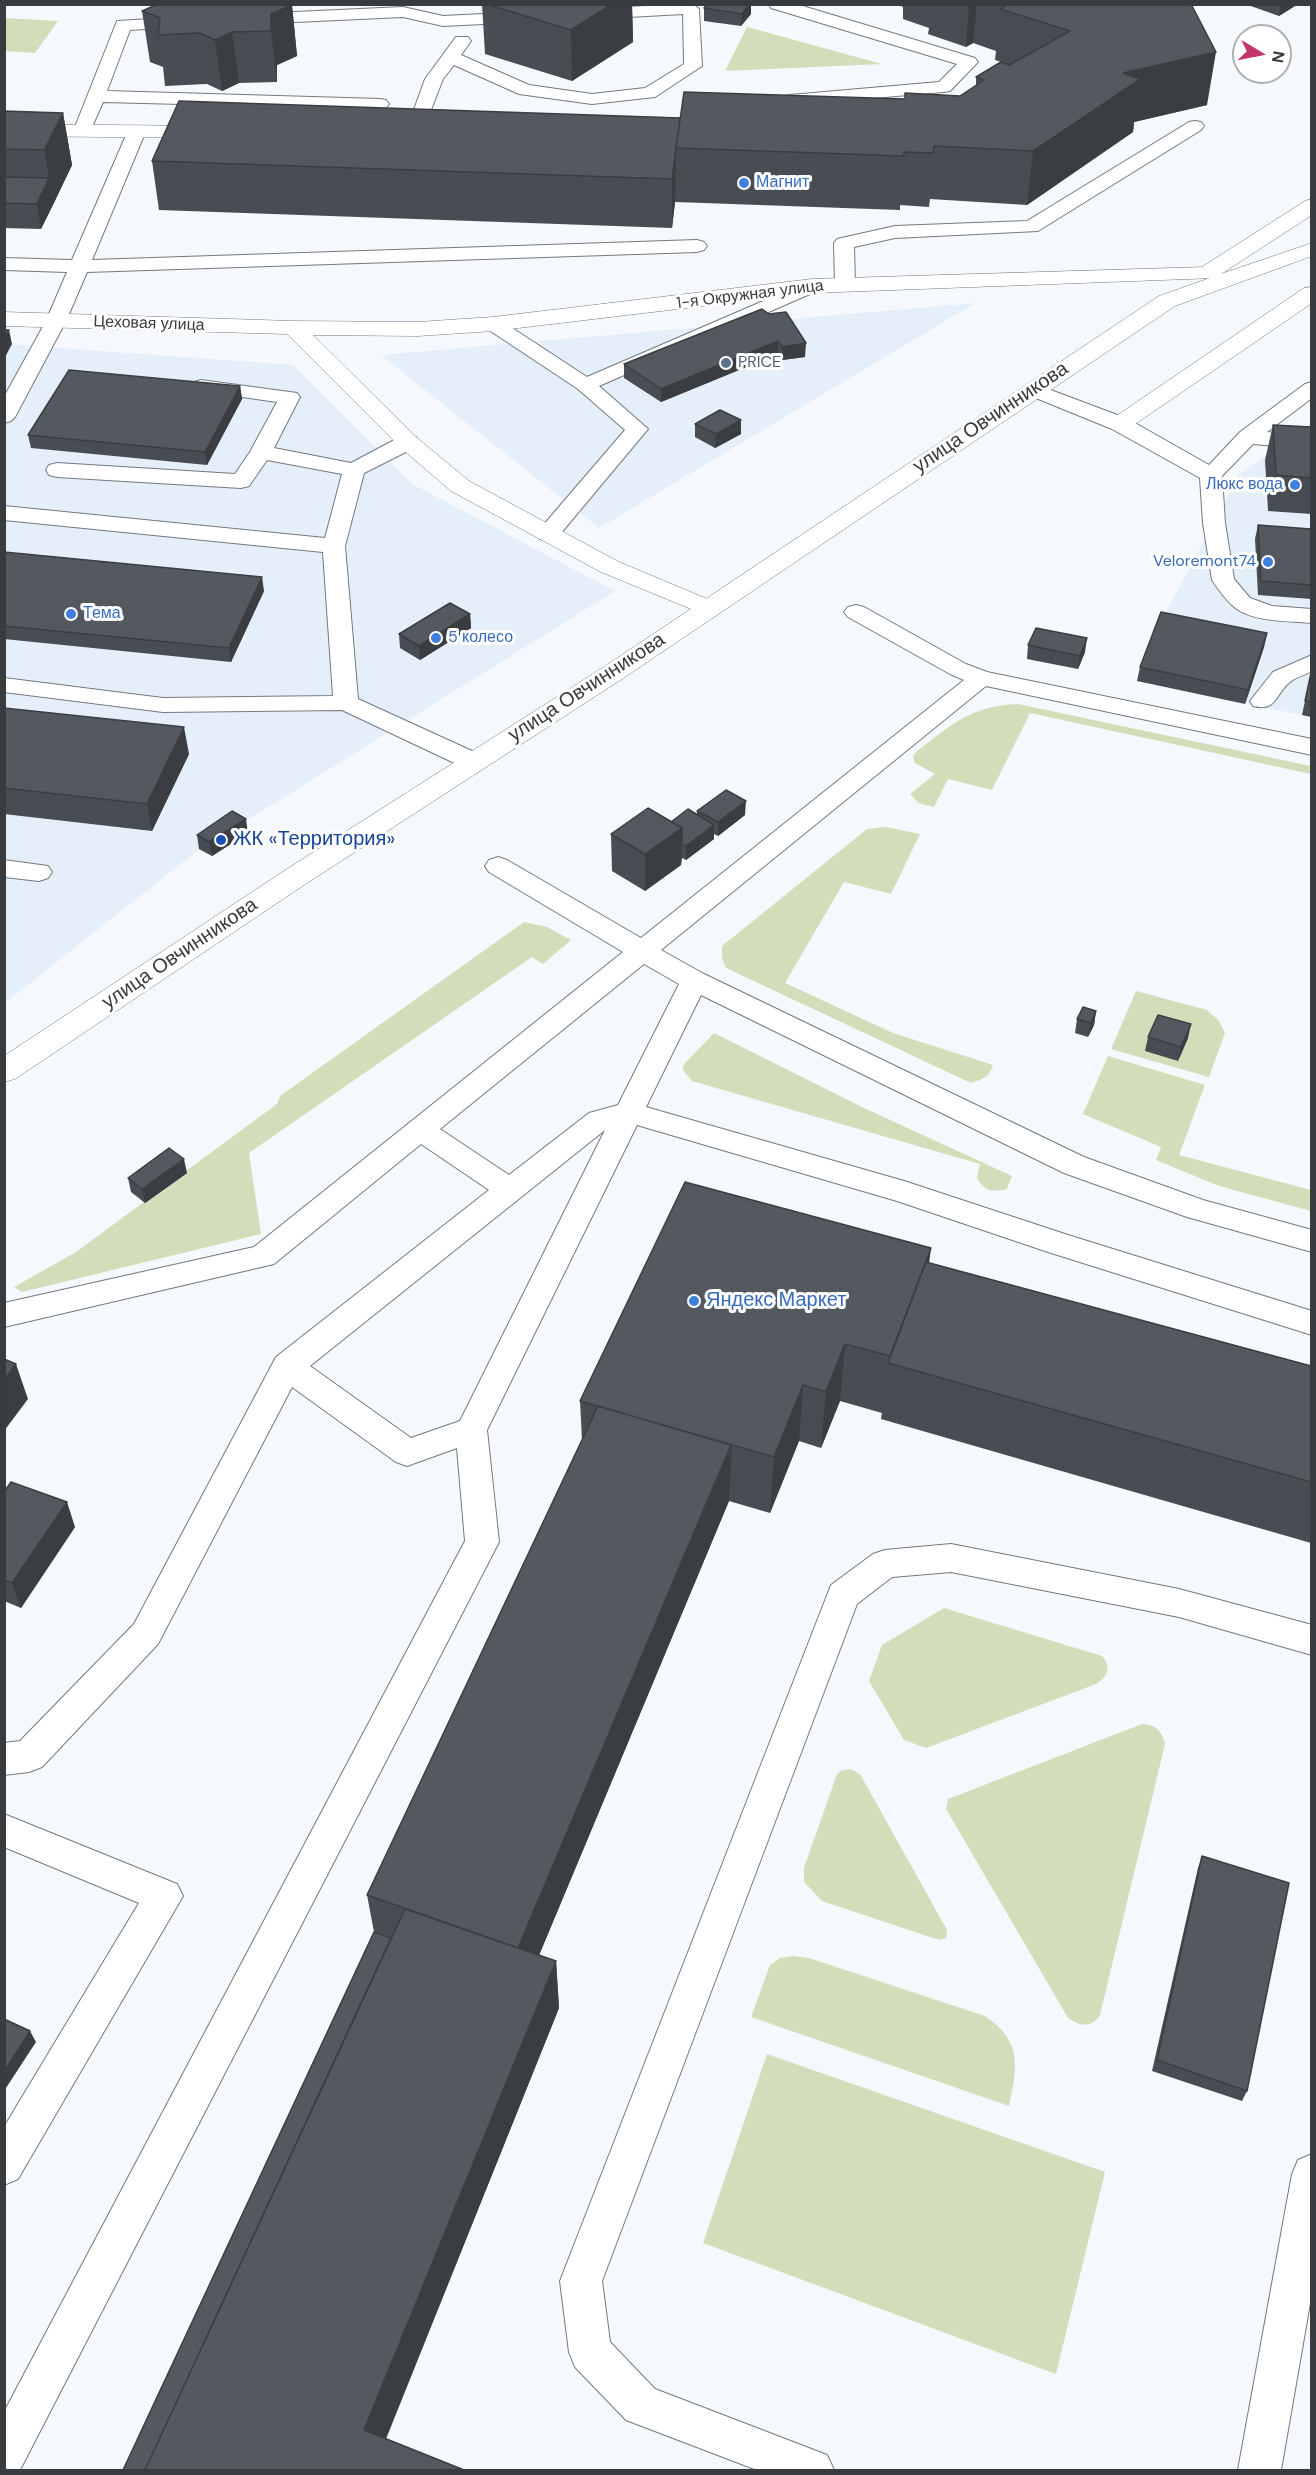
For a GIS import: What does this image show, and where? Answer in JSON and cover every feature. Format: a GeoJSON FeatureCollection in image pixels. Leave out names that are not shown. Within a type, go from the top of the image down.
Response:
{"type":"FeatureCollection","features":[{"type":"Feature","properties":{"kind":"main road"},"geometry":{"type":"LineString","coordinates":[[393,129],[440,129]]}},
{"type":"Feature","properties":{"kind":"main road"},"geometry":{"type":"LineString","coordinates":[[4,130],[136,133],[230,131]]}},
{"type":"Feature","properties":{"kind":"main road","name":"1-я Окружная улица"},"geometry":{"type":"LineString","coordinates":[[293,328],[418,329],[493,324],[812,286],[1061,276],[1208,273],[1311,205]]}},
{"type":"Feature","properties":{"kind":"main road","name":"улица Овчинникова"},"geometry":{"type":"LineString","coordinates":[[4,1071],[294,878],[616,671],[1167,301],[1311,249]]}},
{"type":"Feature","properties":{"kind":"main road"},"geometry":{"type":"LineString","coordinates":[[1120,424],[1311,293]]}},
{"type":"Feature","properties":{"kind":"main road","name":"Цеховая улица"},"geometry":{"type":"LineString","coordinates":[[4,319],[293,328]]}},
{"type":"Feature","properties":{"kind":"main road"},"geometry":{"type":"LineString","coordinates":[[293,328],[408,442],[460,486],[610,567],[708,608]]}},
{"type":"Feature","properties":{"kind":"lane"},"geometry":{"type":"LineString","coordinates":[[776,102],[944,87],[969,62],[777,4]]}},
{"type":"Feature","properties":{"kind":"lane"},"geometry":{"type":"LineString","coordinates":[[451,57],[525,90],[592,99],[649,93],[693,66],[691,9],[573,15]]}},
{"type":"Feature","properties":{"kind":"lane"},"geometry":{"type":"LineString","coordinates":[[240,20],[403,12],[443,21],[538,16]]}},
{"type":"Feature","properties":{"kind":"lane"},"geometry":{"type":"LineString","coordinates":[[416,129],[434,79],[478,19]]}},
{"type":"Feature","properties":{"kind":"lane"},"geometry":{"type":"LineString","coordinates":[[82,132],[123,26],[205,22]]}},
{"type":"Feature","properties":{"kind":"lane"},"geometry":{"type":"LineString","coordinates":[[892,40],[911,30]]}},
{"type":"Feature","properties":{"kind":"lane"},"geometry":{"type":"LineString","coordinates":[[887,92],[888,112]]}},
{"type":"Feature","properties":{"kind":"lane"},"geometry":{"type":"LineString","coordinates":[[96,96],[380,104]]}},
{"type":"Feature","properties":{"kind":"lane"},"geometry":{"type":"LineString","coordinates":[[845,285],[844,243],[895,232],[1031,227],[1195,126]]}},
{"type":"Feature","properties":{"kind":"lane"},"geometry":{"type":"LineString","coordinates":[[4,417],[56,321],[136,133]]}},
{"type":"Feature","properties":{"kind":"lane"},"geometry":{"type":"LineString","coordinates":[[894,210],[895,232]]}},
{"type":"Feature","properties":{"kind":"lane"},"geometry":{"type":"LineString","coordinates":[[4,264],[81,266],[697,246]]}},
{"type":"Feature","properties":{"kind":"lane"},"geometry":{"type":"LineString","coordinates":[[585,385],[812,286]]}},
{"type":"Feature","properties":{"kind":"lane"},"geometry":{"type":"LineString","coordinates":[[493,324],[585,385],[637,429],[548,534]]}},
{"type":"Feature","properties":{"kind":"lane"},"geometry":{"type":"LineString","coordinates":[[57,470],[242,481],[261,452],[290,397],[184,384]]}},
{"type":"Feature","properties":{"kind":"lane"},"geometry":{"type":"LineString","coordinates":[[1311,388],[1248,437],[1211,475],[1214,523],[1223,580],[1242,603],[1268,613],[1311,616]]}},
{"type":"Feature","properties":{"kind":"lane"},"geometry":{"type":"LineString","coordinates":[[1033,390],[1120,424],[1211,475]]}},
{"type":"Feature","properties":{"kind":"lane"},"geometry":{"type":"LineString","coordinates":[[1248,437],[1311,443]]}},
{"type":"Feature","properties":{"kind":"lane"},"geometry":{"type":"LineString","coordinates":[[261,452],[354,470],[408,442]]}},
{"type":"Feature","properties":{"kind":"lane"},"geometry":{"type":"LineString","coordinates":[[346,703],[334,546],[354,470]]}},
{"type":"Feature","properties":{"kind":"lane"},"geometry":{"type":"LineString","coordinates":[[4,513],[334,546]]}},
{"type":"Feature","properties":{"kind":"lane"},"geometry":{"type":"LineString","coordinates":[[856,612],[958,669],[981,678],[1311,747]]}},
{"type":"Feature","properties":{"kind":"lane"},"geometry":{"type":"LineString","coordinates":[[1262,700],[1281,678],[1311,662]]}},
{"type":"Feature","properties":{"kind":"lane"},"geometry":{"type":"LineString","coordinates":[[4,1315],[263,1256],[981,678]]}},
{"type":"Feature","properties":{"kind":"lane"},"geometry":{"type":"LineString","coordinates":[[4,685],[163,705],[346,703],[474,762]]}},
{"type":"Feature","properties":{"kind":"lane"},"geometry":{"type":"LineString","coordinates":[[498,866],[694,981],[1074,1165],[1197,1209],[1311,1241]]}},
{"type":"Feature","properties":{"kind":"lane"},"geometry":{"type":"LineString","coordinates":[[4,868],[39,872]]}},
{"type":"Feature","properties":{"kind":"lane"},"geometry":{"type":"LineString","coordinates":[[4,2457],[483,1542],[471,1430],[694,981]]}},
{"type":"Feature","properties":{"kind":"lane"},"geometry":{"type":"LineString","coordinates":[[4,1758],[29,1756],[146,1634],[287,1366],[598,1120],[630,1113],[904,1192],[1059,1244],[1311,1323]]}},
{"type":"Feature","properties":{"kind":"lane"},"geometry":{"type":"LineString","coordinates":[[421,1130],[509,1189]]}},
{"type":"Feature","properties":{"kind":"lane"},"geometry":{"type":"LineString","coordinates":[[287,1366],[407,1453],[471,1430]]}},
{"type":"Feature","properties":{"kind":"lane"},"geometry":{"type":"LineString","coordinates":[[812,2470],[641,2405],[590,2352],[581,2281],[843,1595],[885,1564],[951,1558],[1179,1603],[1311,1640]]}},
{"type":"Feature","properties":{"kind":"lane"},"geometry":{"type":"LineString","coordinates":[[4,1830],[164,1896],[4,2165]]}},
{"type":"Feature","properties":{"kind":"lane"},"geometry":{"type":"LineString","coordinates":[[1259,2470],[1311,2174]]}},
{"type":"Feature","properties":{"kind":"shaded area"},"geometry":{"type":"Polygon","coordinates":[[[975,303],[599,528],[381,355],[975,303]]]}},
{"type":"Feature","properties":{"kind":"shaded area"},"geometry":{"type":"Polygon","coordinates":[[[5,344],[293,365],[414,485],[615,591],[193,854],[5,1003],[5,344]]]}},
{"type":"Feature","properties":{"kind":"shaded area"},"geometry":{"type":"Polygon","coordinates":[[[1311,423],[1311,717],[1137,681],[1159,626],[1239,474],[1311,423]]]}},
{"type":"Feature","properties":{"kind":"green space"},"geometry":{"type":"Polygon","coordinates":[[[4,18],[58,21],[35,53],[5,51],[4,18]]]}},
{"type":"Feature","properties":{"kind":"green space"},"geometry":{"type":"Polygon","coordinates":[[[747,27],[882,64],[725,71],[747,27]]]}},
{"type":"Feature","properties":{"kind":"green space"},"geometry":{"type":"Polygon","coordinates":[[[1018,704],[1311,766],[1311,774],[1030,713],[992,790],[948,779],[934,807],[918,803],[910,794],[935,774],[915,763],[913,757],[917,751],[963,718],[987,708],[1018,704]]]}},
{"type":"Feature","properties":{"kind":"green space"},"geometry":{"type":"Polygon","coordinates":[[[886,827],[920,834],[891,894],[844,882],[785,983],[893,1033],[993,1065],[987,1075],[975,1082],[971,1083],[726,968],[722,958],[722,946],[867,829],[886,827]]]}},
{"type":"Feature","properties":{"kind":"green space"},"geometry":{"type":"Polygon","coordinates":[[[524,922],[547,927],[571,940],[543,964],[532,957],[249,1153],[261,1234],[22,1292],[14,1287],[76,1252],[277,1104],[280,1096],[524,922]]]}},
{"type":"Feature","properties":{"kind":"green space"},"geometry":{"type":"Polygon","coordinates":[[[1136,991],[1207,1010],[1219,1021],[1225,1033],[1209,1077],[1111,1049],[1136,991]]]}},
{"type":"Feature","properties":{"kind":"green space"},"geometry":{"type":"Polygon","coordinates":[[[714,1033],[862,1107],[1012,1176],[1007,1189],[993,1191],[983,1186],[977,1178],[980,1164],[692,1081],[683,1070],[684,1064],[714,1033]]]}},
{"type":"Feature","properties":{"kind":"green space"},"geometry":{"type":"Polygon","coordinates":[[[1108,1056],[1205,1085],[1179,1155],[1311,1190],[1311,1211],[1219,1186],[1156,1160],[1161,1147],[1083,1114],[1108,1056]]]}},
{"type":"Feature","properties":{"kind":"green space"},"geometry":{"type":"Polygon","coordinates":[[[944,1608],[1102,1656],[1107,1664],[1107,1672],[1096,1684],[926,1748],[904,1740],[869,1681],[882,1645],[944,1608]]]}},
{"type":"Feature","properties":{"kind":"green space"},"geometry":{"type":"Polygon","coordinates":[[[1142,1724],[1151,1725],[1158,1730],[1165,1744],[1100,2015],[1093,2022],[1085,2025],[1068,2018],[946,1809],[948,1799],[1142,1724]]]}},
{"type":"Feature","properties":{"kind":"green space"},"geometry":{"type":"Polygon","coordinates":[[[851,1769],[860,1774],[947,1930],[946,1938],[939,1940],[822,1901],[804,1882],[804,1868],[837,1774],[842,1770],[851,1769]]]}},
{"type":"Feature","properties":{"kind":"green space"},"geometry":{"type":"Polygon","coordinates":[[[792,1956],[809,1958],[985,2016],[1006,2036],[1014,2056],[1014,2079],[1009,2106],[751,2017],[770,1965],[780,1958],[792,1956]]]}},
{"type":"Feature","properties":{"kind":"green space"},"geometry":{"type":"Polygon","coordinates":[[[767,2054],[1105,2172],[1056,2374],[703,2243],[767,2054]]]}},
{"type":"Feature","properties":{"kind":"building"},"geometry":{"type":"Polygon","coordinates":[[[158,4],[292,5],[271,14],[271,31],[232,32],[215,40],[200,33],[158,35],[160,18],[142,11],[158,4]]]}},
{"type":"Feature","properties":{"kind":"building"},"geometry":{"type":"Polygon","coordinates":[[[486,4],[612,4],[571,30],[486,4]]]}},
{"type":"Feature","properties":{"kind":"building"},"geometry":{"type":"Polygon","coordinates":[[[707,4],[749,4],[742,14],[704,8],[707,4]]]}},
{"type":"Feature","properties":{"kind":"building"},"geometry":{"type":"Polygon","coordinates":[[[1008,4],[1191,4],[1216,52],[1123,73],[1140,79],[1033,151],[934,146],[933,153],[904,152],[904,156],[676,148],[684,92],[905,99],[905,93],[960,96],[984,80],[976,77],[1001,62],[1009,65],[1070,31],[1000,9],[1008,4]]]}},
{"type":"Feature","properties":{"kind":"building"},"geometry":{"type":"Polygon","coordinates":[[[179,101],[680,118],[672,179],[152,161],[179,101]]]}},
{"type":"Feature","properties":{"kind":"building"},"geometry":{"type":"Polygon","coordinates":[[[4,111],[63,113],[44,150],[4,149],[4,111]]]}},
{"type":"Feature","properties":{"kind":"building"},"geometry":{"type":"Polygon","coordinates":[[[4,177],[49,178],[37,204],[4,203],[4,177]]]}},
{"type":"Feature","properties":{"kind":"building"},"geometry":{"type":"Polygon","coordinates":[[[762,309],[769,314],[786,312],[806,343],[782,347],[778,341],[661,389],[624,364],[762,309]]]}},
{"type":"Feature","properties":{"kind":"building"},"geometry":{"type":"Polygon","coordinates":[[[69,370],[240,386],[205,452],[28,435],[69,370]]]}},
{"type":"Feature","properties":{"kind":"building"},"geometry":{"type":"Polygon","coordinates":[[[720,410],[741,420],[716,434],[695,424],[720,410]]]}},
{"type":"Feature","properties":{"kind":"building"},"geometry":{"type":"Polygon","coordinates":[[[1273,425],[1311,427],[1311,478],[1276,475],[1273,425]]]}},
{"type":"Feature","properties":{"kind":"building"},"geometry":{"type":"Polygon","coordinates":[[[1258,525],[1311,529],[1311,585],[1261,581],[1258,525]]]}},
{"type":"Feature","properties":{"kind":"building"},"geometry":{"type":"Polygon","coordinates":[[[4,552],[262,577],[229,648],[4,626],[4,552]]]}},
{"type":"Feature","properties":{"kind":"building"},"geometry":{"type":"Polygon","coordinates":[[[450,603],[470,614],[419,646],[399,634],[450,603]]]}},
{"type":"Feature","properties":{"kind":"building"},"geometry":{"type":"Polygon","coordinates":[[[1161,612],[1267,633],[1248,690],[1140,667],[1161,612]]]}},
{"type":"Feature","properties":{"kind":"building"},"geometry":{"type":"Polygon","coordinates":[[[1036,628],[1087,638],[1080,656],[1028,645],[1036,628]]]}},
{"type":"Feature","properties":{"kind":"building"},"geometry":{"type":"Polygon","coordinates":[[[1311,673],[1311,702],[1305,701],[1311,673]]]}},
{"type":"Feature","properties":{"kind":"building"},"geometry":{"type":"Polygon","coordinates":[[[4,708],[184,727],[147,804],[4,788],[4,708]]]}},
{"type":"Feature","properties":{"kind":"building"},"geometry":{"type":"Polygon","coordinates":[[[726,790],[746,801],[718,822],[697,811],[726,790]]]}},
{"type":"Feature","properties":{"kind":"building"},"geometry":{"type":"Polygon","coordinates":[[[648,808],[682,828],[645,854],[611,834],[648,808]]]}},
{"type":"Feature","properties":{"kind":"building"},"geometry":{"type":"Polygon","coordinates":[[[688,809],[714,825],[686,846],[682,844],[682,828],[671,822],[688,809]]]}},
{"type":"Feature","properties":{"kind":"building"},"geometry":{"type":"Polygon","coordinates":[[[232,811],[246,819],[209,842],[197,835],[232,811]]]}},
{"type":"Feature","properties":{"kind":"building"},"geometry":{"type":"Polygon","coordinates":[[[1083,1007],[1096,1011],[1091,1023],[1077,1019],[1083,1007]]]}},
{"type":"Feature","properties":{"kind":"building"},"geometry":{"type":"Polygon","coordinates":[[[1158,1015],[1191,1024],[1181,1047],[1148,1037],[1158,1015]]]}},
{"type":"Feature","properties":{"kind":"building"},"geometry":{"type":"Polygon","coordinates":[[[169,1148],[184,1159],[142,1189],[128,1178],[169,1148]]]}},
{"type":"Feature","properties":{"kind":"building"},"geometry":{"type":"Polygon","coordinates":[[[685,1182],[931,1248],[890,1356],[845,1344],[826,1392],[803,1385],[774,1457],[580,1401],[685,1182]]]}},
{"type":"Feature","properties":{"kind":"building"},"geometry":{"type":"Polygon","coordinates":[[[926,1262],[1311,1366],[1311,1482],[888,1363],[926,1262]]]}},
{"type":"Feature","properties":{"kind":"building"},"geometry":{"type":"Polygon","coordinates":[[[4,1359],[16,1364],[4,1380],[4,1359]]]}},
{"type":"Feature","properties":{"kind":"building"},"geometry":{"type":"Polygon","coordinates":[[[598,1406],[731,1445],[518,1948],[367,1895],[598,1406]]]}},
{"type":"Feature","properties":{"kind":"building"},"geometry":{"type":"Polygon","coordinates":[[[11,1482],[67,1502],[12,1583],[4,1580],[4,1492],[11,1482]]]}},
{"type":"Feature","properties":{"kind":"building"},"geometry":{"type":"Polygon","coordinates":[[[1202,1856],[1289,1883],[1247,2091],[1157,2060],[1202,1856]]]}},
{"type":"Feature","properties":{"kind":"building"},"geometry":{"type":"Polygon","coordinates":[[[405,1909],[556,1961],[364,2430],[464,2470],[145,2470],[405,1909]]]}},
{"type":"Feature","properties":{"kind":"building"},"geometry":{"type":"Polygon","coordinates":[[[374,1932],[391,1938],[145,2470],[123,2470],[374,1932]]]}},
{"type":"Feature","properties":{"kind":"building"},"geometry":{"type":"Polygon","coordinates":[[[4,2019],[30,2031],[4,2072],[4,2019]]]}},
{"type":"Feature","properties":{"kind":"place","name":"Магнит"},"geometry":{"type":"Point","coordinates":[744,183]}},
{"type":"Feature","properties":{"kind":"place","name":"PRICE"},"geometry":{"type":"Point","coordinates":[726,363]}},
{"type":"Feature","properties":{"kind":"place","name":"Люкс вода"},"geometry":{"type":"Point","coordinates":[1295,485]}},
{"type":"Feature","properties":{"kind":"place","name":"Veloremont74"},"geometry":{"type":"Point","coordinates":[1268,562]}},
{"type":"Feature","properties":{"kind":"place","name":"Тема"},"geometry":{"type":"Point","coordinates":[71,614]}},
{"type":"Feature","properties":{"kind":"place","name":"5 колесо"},"geometry":{"type":"Point","coordinates":[436,638]}},
{"type":"Feature","properties":{"kind":"place","name":"ЖК «Территория»"},"geometry":{"type":"Point","coordinates":[221,840]}},
{"type":"Feature","properties":{"kind":"place","name":"Яндекс Маркет"},"geometry":{"type":"Point","coordinates":[694,1301]}}]}
